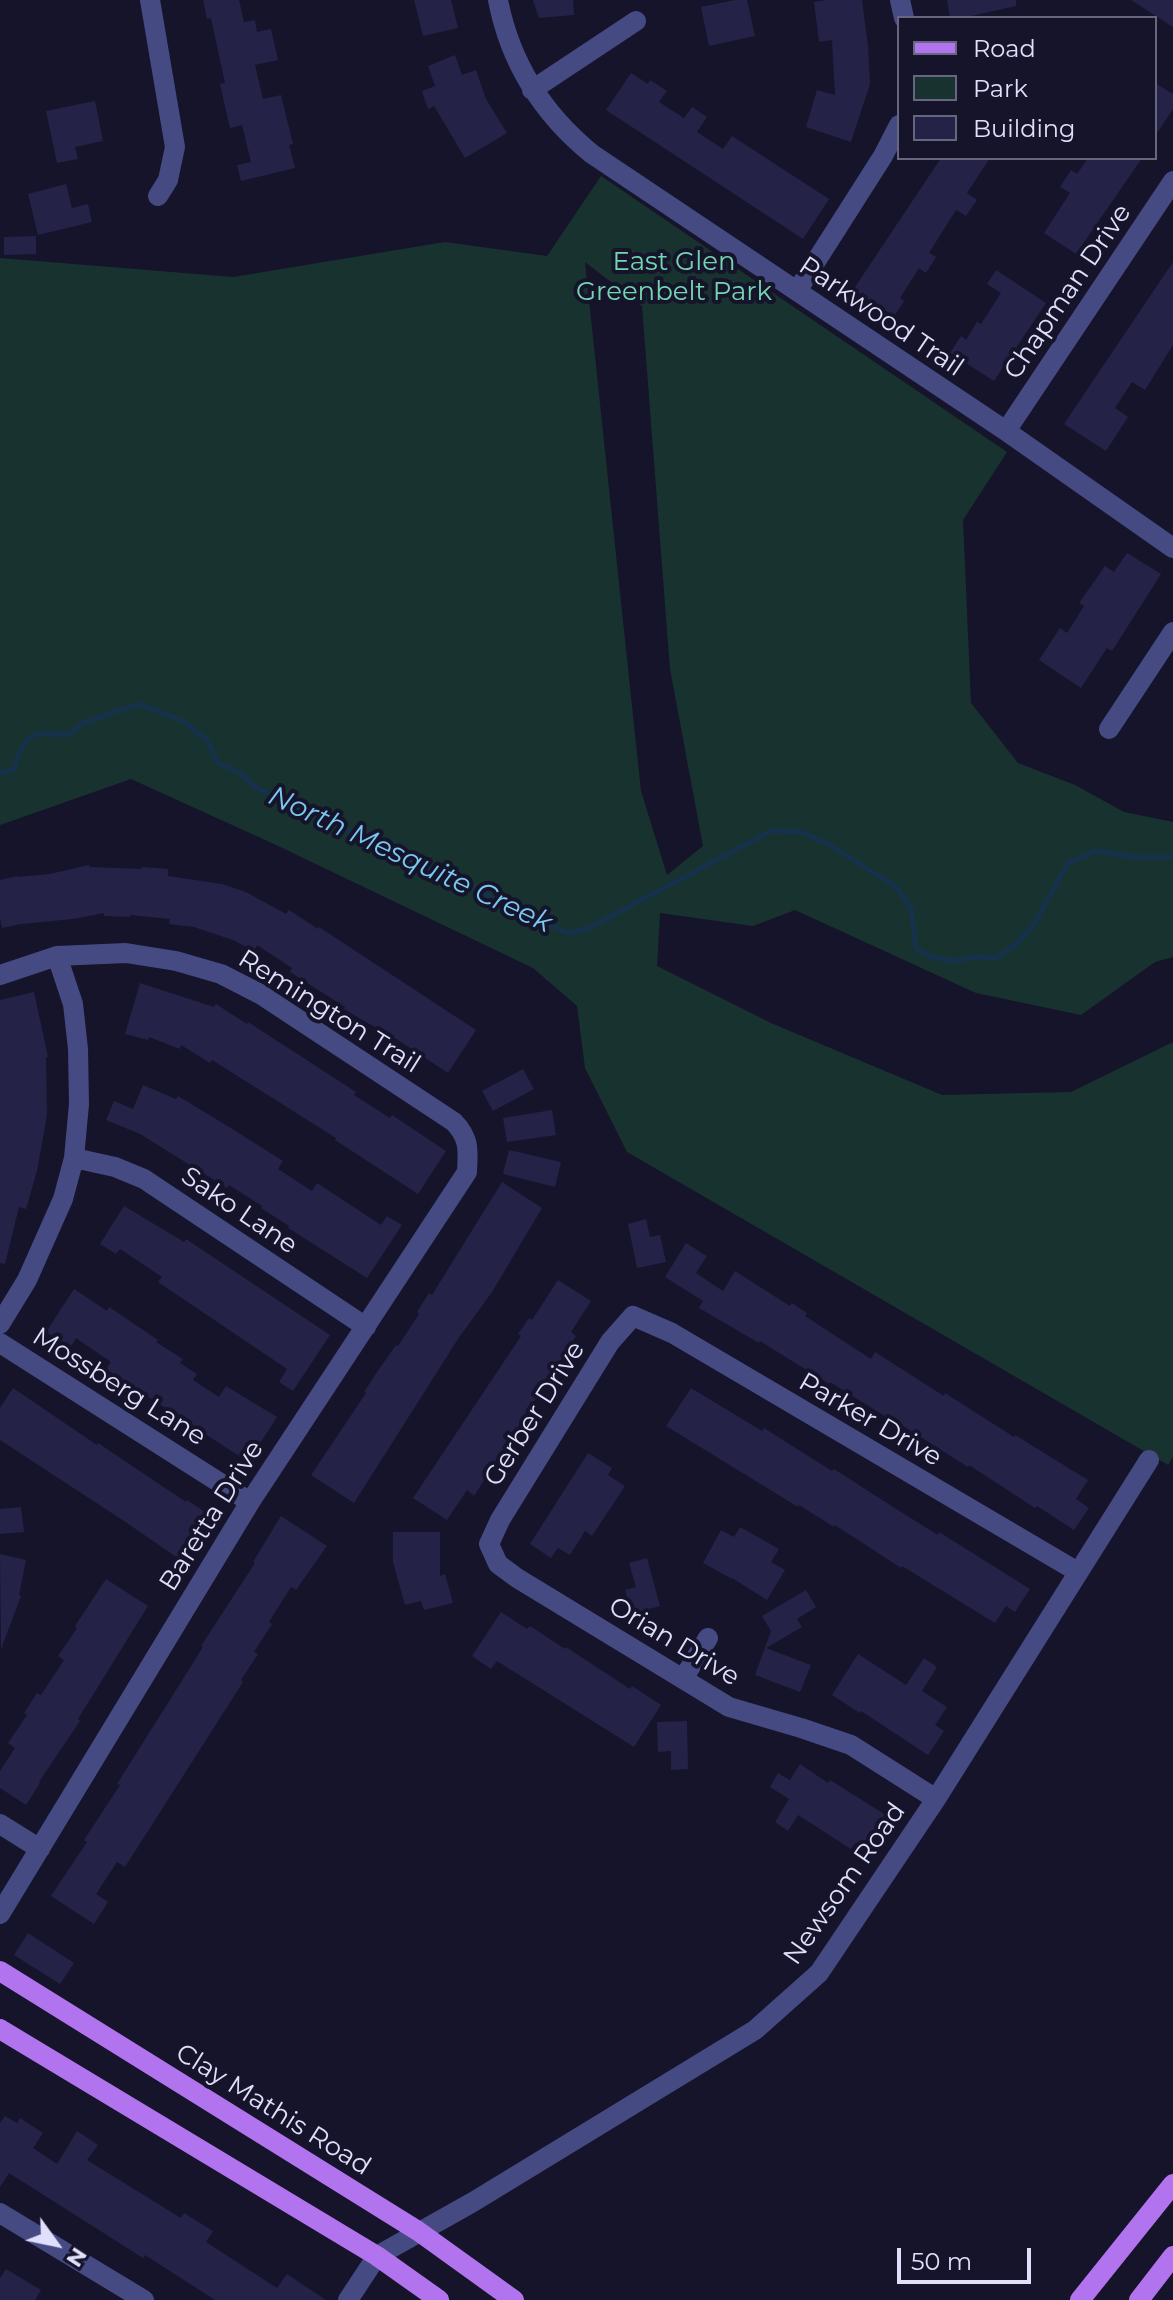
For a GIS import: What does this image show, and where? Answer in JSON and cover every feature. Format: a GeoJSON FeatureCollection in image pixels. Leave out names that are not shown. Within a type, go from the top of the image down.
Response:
{"type":"FeatureCollection","features":[{"type":"Feature","properties":{"kind":"main road","name":"Clay Mathis Road"},"geometry":{"type":"LineString","coordinates":[[0,1971],[418,2231],[514,2300]]}},
{"type":"Feature","properties":{"kind":"main road"},"geometry":{"type":"LineString","coordinates":[[0,2029],[377,2256],[439,2300]]}},
{"type":"Feature","properties":{"kind":"main road"},"geometry":{"type":"LineString","coordinates":[[1080,2300],[1173,2184]]}},
{"type":"Feature","properties":{"kind":"main road"},"geometry":{"type":"LineString","coordinates":[[1139,2300],[1173,2256]]}},
{"type":"Feature","properties":{"kind":"street"},"geometry":{"type":"LineString","coordinates":[[150,0],[175,147],[168,180],[158,196]]}},
{"type":"Feature","properties":{"kind":"street","name":"Parkwood Trail"},"geometry":{"type":"LineString","coordinates":[[498,0],[513,50],[532,90],[574,139],[592,154],[1006,431],[1173,548]]}},
{"type":"Feature","properties":{"kind":"street"},"geometry":{"type":"LineString","coordinates":[[532,90],[636,21]]}},
{"type":"Feature","properties":{"kind":"street"},"geometry":{"type":"LineString","coordinates":[[797,291],[897,129]]}},
{"type":"Feature","properties":{"kind":"street","name":"Chapman Drive"},"geometry":{"type":"LineString","coordinates":[[1006,431],[1173,181]]}},
{"type":"Feature","properties":{"kind":"street"},"geometry":{"type":"LineString","coordinates":[[1109,729],[1173,632]]}},
{"type":"Feature","properties":{"kind":"street","name":"Remington Trail"},"geometry":{"type":"LineString","coordinates":[[0,975],[57,956],[126,953],[176,961],[221,974],[260,994],[454,1122],[464,1133],[468,1148]]}},
{"type":"Feature","properties":{"kind":"street"},"geometry":{"type":"LineString","coordinates":[[0,1324],[27,1280],[63,1199],[74,1158],[79,1104],[78,1049],[73,1004],[57,956]]}},
{"type":"Feature","properties":{"kind":"street","name":"Baretta Drive"},"geometry":{"type":"LineString","coordinates":[[0,1914],[250,1502],[467,1172],[468,1148]]}},
{"type":"Feature","properties":{"kind":"street","name":"Sako Lane"},"geometry":{"type":"LineString","coordinates":[[74,1158],[115,1167],[144,1179],[366,1327]]}},
{"type":"Feature","properties":{"kind":"street","name":"Gerber Drive"},"geometry":{"type":"LineString","coordinates":[[489,1544],[500,1520],[602,1354],[633,1316]]}},
{"type":"Feature","properties":{"kind":"street","name":"Parker Drive"},"geometry":{"type":"LineString","coordinates":[[633,1316],[672,1333],[1078,1572]]}},
{"type":"Feature","properties":{"kind":"street","name":"Mossberg Lane"},"geometry":{"type":"LineString","coordinates":[[0,1343],[250,1502]]}},
{"type":"Feature","properties":{"kind":"street","name":"Newsom Road"},"geometry":{"type":"LineString","coordinates":[[348,2300],[377,2256],[473,2202],[755,2030],[819,1973],[936,1799],[1149,1460]]}},
{"type":"Feature","properties":{"kind":"street","name":"Orian Drive"},"geometry":{"type":"LineString","coordinates":[[489,1544],[498,1564],[517,1578],[729,1707],[851,1745],[936,1799]]}},
{"type":"Feature","properties":{"kind":"street"},"geometry":{"type":"LineString","coordinates":[[683,1679],[708,1638]]}},
{"type":"Feature","properties":{"kind":"street"},"geometry":{"type":"LineString","coordinates":[[0,1824],[40,1849]]}},
{"type":"Feature","properties":{"kind":"street"},"geometry":{"type":"LineString","coordinates":[[0,2213],[144,2300]]}},
{"type":"Feature","properties":{"kind":"green space","name":"East Glen Greenbelt Park"},"geometry":{"type":"Polygon","coordinates":[[[601,176],[1007,452],[963,520],[971,703],[1018,763],[1075,785],[1124,812],[1173,822],[1173,957],[1155,962],[1081,1015],[976,993],[795,910],[753,926],[660,913],[657,966],[771,1023],[942,1095],[1071,1092],[1173,1042],[1173,1457],[1168,1465],[627,1152],[585,1068],[577,1006],[533,968],[131,779],[0,825],[0,258],[233,277],[445,242],[547,256],[601,176]],[[585,262],[641,791],[667,875],[703,846],[670,669],[642,306],[585,262]]]}},
{"type":"Feature","properties":{"kind":"building"},"geometry":{"type":"Polygon","coordinates":[[[203,0],[239,0],[244,22],[255,20],[257,32],[271,29],[278,60],[255,65],[263,99],[281,95],[293,144],[289,145],[295,168],[241,181],[237,165],[251,162],[242,125],[230,128],[220,84],[225,83],[211,18],[207,19],[203,0]]]}},
{"type":"Feature","properties":{"kind":"building"},"geometry":{"type":"Polygon","coordinates":[[[414,0],[451,0],[458,28],[423,36],[414,0]]]}},
{"type":"Feature","properties":{"kind":"building"},"geometry":{"type":"Polygon","coordinates":[[[533,0],[573,0],[574,15],[539,18],[533,0]]]}},
{"type":"Feature","properties":{"kind":"building"},"geometry":{"type":"Polygon","coordinates":[[[747,0],[755,36],[709,46],[701,7],[747,0]]]}},
{"type":"Feature","properties":{"kind":"building"},"geometry":{"type":"Polygon","coordinates":[[[862,0],[870,84],[851,142],[806,127],[817,90],[835,95],[832,40],[819,42],[814,2],[862,0]]]}},
{"type":"Feature","properties":{"kind":"building"},"geometry":{"type":"Polygon","coordinates":[[[947,0],[1016,0],[1016,6],[971,16],[950,16],[947,0]]]}},
{"type":"Feature","properties":{"kind":"building"},"geometry":{"type":"Polygon","coordinates":[[[1131,0],[1173,0],[1173,27],[1131,0]]]}},
{"type":"Feature","properties":{"kind":"building"},"geometry":{"type":"Polygon","coordinates":[[[455,55],[462,75],[476,70],[486,99],[507,133],[465,158],[434,106],[428,109],[422,91],[435,86],[428,66],[455,55]]]}},
{"type":"Feature","properties":{"kind":"building"},"geometry":{"type":"Polygon","coordinates":[[[631,73],[667,91],[659,102],[684,118],[692,107],[707,117],[697,132],[723,149],[732,136],[829,199],[803,239],[606,110],[631,73]]]}},
{"type":"Feature","properties":{"kind":"building"},"geometry":{"type":"Polygon","coordinates":[[[1157,84],[1173,94],[1173,109],[1157,133],[1157,84]]]}},
{"type":"Feature","properties":{"kind":"building"},"geometry":{"type":"Polygon","coordinates":[[[95,101],[103,141],[75,147],[78,159],[57,163],[46,111],[95,101]]]}},
{"type":"Feature","properties":{"kind":"building"},"geometry":{"type":"Polygon","coordinates":[[[940,160],[989,160],[967,193],[977,200],[966,216],[956,210],[929,253],[936,257],[926,273],[919,268],[900,298],[904,301],[894,316],[853,290],[940,160]]]}},
{"type":"Feature","properties":{"kind":"building"},"geometry":{"type":"Polygon","coordinates":[[[1087,160],[1141,160],[1076,254],[1044,233],[1070,193],[1060,187],[1071,170],[1077,174],[1087,160]]]}},
{"type":"Feature","properties":{"kind":"building"},"geometry":{"type":"Polygon","coordinates":[[[66,184],[72,208],[88,204],[92,222],[38,235],[28,194],[66,184]]]}},
{"type":"Feature","properties":{"kind":"building"},"geometry":{"type":"Polygon","coordinates":[[[36,236],[36,254],[4,255],[4,237],[36,236]]]}},
{"type":"Feature","properties":{"kind":"building"},"geometry":{"type":"Polygon","coordinates":[[[1173,262],[1173,345],[1145,390],[1132,382],[1115,408],[1128,417],[1106,451],[1064,424],[1173,262]]]}},
{"type":"Feature","properties":{"kind":"building"},"geometry":{"type":"Polygon","coordinates":[[[996,270],[1046,303],[994,381],[950,353],[961,336],[966,340],[977,322],[981,324],[1001,293],[987,284],[996,270]]]}},
{"type":"Feature","properties":{"kind":"building"},"geometry":{"type":"Polygon","coordinates":[[[1127,553],[1161,574],[1112,651],[1107,648],[1081,688],[1039,660],[1060,628],[1067,633],[1084,606],[1079,603],[1105,566],[1114,572],[1127,553]]]}},
{"type":"Feature","properties":{"kind":"building"},"geometry":{"type":"Polygon","coordinates":[[[89,865],[168,869],[168,876],[222,884],[246,892],[286,914],[289,910],[476,1030],[448,1073],[344,1009],[257,945],[254,951],[233,940],[194,927],[169,924],[170,919],[104,916],[104,913],[2,928],[0,880],[89,865]]]}},
{"type":"Feature","properties":{"kind":"building"},"geometry":{"type":"Polygon","coordinates":[[[140,983],[214,1007],[216,1004],[446,1151],[418,1194],[212,1060],[210,1063],[181,1045],[180,1049],[149,1037],[148,1040],[125,1034],[140,983]]]}},
{"type":"Feature","properties":{"kind":"building"},"geometry":{"type":"Polygon","coordinates":[[[34,992],[48,1057],[47,1115],[37,1171],[26,1209],[19,1207],[5,1264],[0,1263],[0,1000],[34,992]]]}},
{"type":"Feature","properties":{"kind":"building"},"geometry":{"type":"Polygon","coordinates":[[[523,1069],[534,1089],[493,1111],[482,1091],[523,1069]]]}},
{"type":"Feature","properties":{"kind":"building"},"geometry":{"type":"Polygon","coordinates":[[[143,1085],[176,1099],[178,1096],[234,1130],[283,1161],[278,1169],[312,1191],[317,1183],[381,1225],[387,1216],[402,1225],[367,1278],[288,1228],[262,1206],[229,1185],[227,1188],[140,1134],[106,1120],[114,1101],[133,1109],[143,1085]]]}},
{"type":"Feature","properties":{"kind":"building"},"geometry":{"type":"Polygon","coordinates":[[[552,1110],[556,1135],[507,1142],[503,1118],[552,1110]]]}},
{"type":"Feature","properties":{"kind":"building"},"geometry":{"type":"Polygon","coordinates":[[[509,1150],[561,1162],[555,1187],[503,1174],[509,1150]]]}},
{"type":"Feature","properties":{"kind":"building"},"geometry":{"type":"Polygon","coordinates":[[[502,1182],[542,1208],[492,1292],[458,1339],[354,1503],[311,1475],[377,1372],[419,1314],[417,1312],[429,1293],[432,1295],[502,1182]]]}},
{"type":"Feature","properties":{"kind":"building"},"geometry":{"type":"Polygon","coordinates":[[[124,1206],[184,1242],[186,1239],[330,1335],[293,1391],[279,1382],[287,1369],[158,1282],[162,1277],[120,1249],[116,1254],[100,1244],[124,1206]]]}},
{"type":"Feature","properties":{"kind":"building"},"geometry":{"type":"Polygon","coordinates":[[[646,1219],[650,1237],[660,1235],[666,1262],[637,1268],[628,1224],[646,1219]]]}},
{"type":"Feature","properties":{"kind":"building"},"geometry":{"type":"Polygon","coordinates":[[[686,1243],[707,1256],[696,1273],[723,1291],[735,1271],[790,1306],[792,1303],[807,1313],[805,1316],[871,1359],[875,1352],[1088,1480],[1076,1499],[1089,1508],[1074,1530],[830,1382],[699,1308],[703,1301],[665,1277],[686,1243]]]}},
{"type":"Feature","properties":{"kind":"building"},"geometry":{"type":"Polygon","coordinates":[[[558,1280],[591,1301],[571,1332],[576,1336],[474,1496],[467,1490],[447,1520],[413,1498],[521,1336],[518,1334],[529,1318],[532,1320],[558,1280]]]}},
{"type":"Feature","properties":{"kind":"building"},"geometry":{"type":"Polygon","coordinates":[[[74,1289],[107,1311],[109,1307],[158,1340],[156,1342],[183,1359],[180,1363],[197,1374],[193,1380],[219,1397],[226,1386],[277,1417],[248,1462],[106,1369],[111,1362],[76,1338],[70,1348],[46,1332],[74,1289]]]}},
{"type":"Feature","properties":{"kind":"building"},"geometry":{"type":"Polygon","coordinates":[[[13,1388],[208,1514],[179,1559],[0,1440],[0,1408],[13,1388]]]}},
{"type":"Feature","properties":{"kind":"building"},"geometry":{"type":"Polygon","coordinates":[[[691,1388],[762,1431],[764,1428],[832,1471],[834,1469],[1030,1589],[1015,1612],[1006,1606],[995,1623],[835,1525],[798,1507],[666,1426],[691,1388]]]}},
{"type":"Feature","properties":{"kind":"building"},"geometry":{"type":"Polygon","coordinates":[[[588,1453],[612,1468],[608,1475],[625,1486],[592,1536],[585,1531],[570,1555],[558,1548],[551,1558],[530,1544],[588,1453]]]}},
{"type":"Feature","properties":{"kind":"building"},"geometry":{"type":"Polygon","coordinates":[[[21,1507],[24,1532],[0,1534],[0,1509],[21,1507]]]}},
{"type":"Feature","properties":{"kind":"building"},"geometry":{"type":"Polygon","coordinates":[[[281,1516],[327,1546],[296,1590],[291,1587],[269,1622],[272,1624],[254,1652],[258,1654],[241,1680],[243,1682],[125,1867],[117,1862],[96,1894],[108,1902],[94,1924],[51,1896],[87,1842],[84,1840],[120,1785],[117,1784],[281,1516]]]}},
{"type":"Feature","properties":{"kind":"building"},"geometry":{"type":"Polygon","coordinates":[[[740,1527],[779,1549],[771,1562],[785,1570],[767,1600],[703,1563],[721,1530],[734,1537],[740,1527]]]}},
{"type":"Feature","properties":{"kind":"building"},"geometry":{"type":"Polygon","coordinates":[[[393,1532],[440,1532],[440,1576],[445,1574],[453,1603],[424,1610],[421,1601],[405,1605],[393,1562],[393,1532]]]}},
{"type":"Feature","properties":{"kind":"building"},"geometry":{"type":"Polygon","coordinates":[[[0,1554],[26,1560],[21,1596],[1,1649],[0,1554]]]}},
{"type":"Feature","properties":{"kind":"building"},"geometry":{"type":"Polygon","coordinates":[[[647,1558],[660,1606],[632,1614],[625,1590],[636,1587],[629,1563],[647,1558]]]}},
{"type":"Feature","properties":{"kind":"building"},"geometry":{"type":"Polygon","coordinates":[[[106,1579],[148,1606],[26,1805],[0,1788],[0,1771],[15,1748],[8,1743],[37,1693],[41,1695],[64,1660],[58,1656],[106,1579]]]}},
{"type":"Feature","properties":{"kind":"building"},"geometry":{"type":"Polygon","coordinates":[[[806,1590],[816,1607],[797,1619],[802,1627],[766,1648],[811,1665],[800,1692],[755,1675],[771,1631],[762,1616],[806,1590]]]}},
{"type":"Feature","properties":{"kind":"building"},"geometry":{"type":"Polygon","coordinates":[[[501,1612],[527,1629],[530,1626],[661,1705],[634,1747],[497,1661],[491,1669],[472,1656],[501,1612]]]}},
{"type":"Feature","properties":{"kind":"building"},"geometry":{"type":"Polygon","coordinates":[[[858,1654],[906,1685],[924,1658],[937,1667],[922,1691],[947,1707],[935,1725],[944,1731],[928,1755],[832,1695],[858,1654]]]}},
{"type":"Feature","properties":{"kind":"building"},"geometry":{"type":"Polygon","coordinates":[[[687,1721],[688,1769],[671,1770],[671,1751],[658,1752],[657,1722],[687,1721]]]}},
{"type":"Feature","properties":{"kind":"building"},"geometry":{"type":"Polygon","coordinates":[[[800,1764],[889,1817],[867,1851],[855,1843],[851,1849],[798,1815],[788,1831],[775,1822],[789,1799],[770,1787],[778,1773],[790,1780],[800,1764]]]}},
{"type":"Feature","properties":{"kind":"building"},"geometry":{"type":"Polygon","coordinates":[[[28,1933],[74,1963],[60,1984],[14,1955],[28,1933]]]}},
{"type":"Feature","properties":{"kind":"building"},"geometry":{"type":"Polygon","coordinates":[[[5,2116],[17,2123],[20,2118],[43,2133],[33,2148],[57,2164],[77,2131],[98,2145],[87,2160],[181,2218],[184,2213],[213,2231],[206,2242],[277,2288],[287,2274],[326,2300],[215,2300],[9,2173],[0,2187],[0,2123],[5,2116]]]}},
{"type":"Feature","properties":{"kind":"building"},"geometry":{"type":"Polygon","coordinates":[[[6,2269],[41,2290],[35,2300],[0,2300],[0,2278],[6,2269]]]}},
{"type":"Feature","properties":{"kind":"waterway","name":"North Mesquite Creek"},"geometry":{"type":"LineString","coordinates":[[0,773],[13,770],[26,741],[37,734],[68,735],[83,723],[139,704],[185,722],[208,741],[217,762],[240,773],[255,787],[568,933],[587,929],[771,831],[801,832],[830,845],[896,887],[911,908],[916,948],[929,956],[952,961],[995,958],[1014,946],[1033,926],[1068,863],[1095,851],[1136,857],[1173,857]]}}]}
